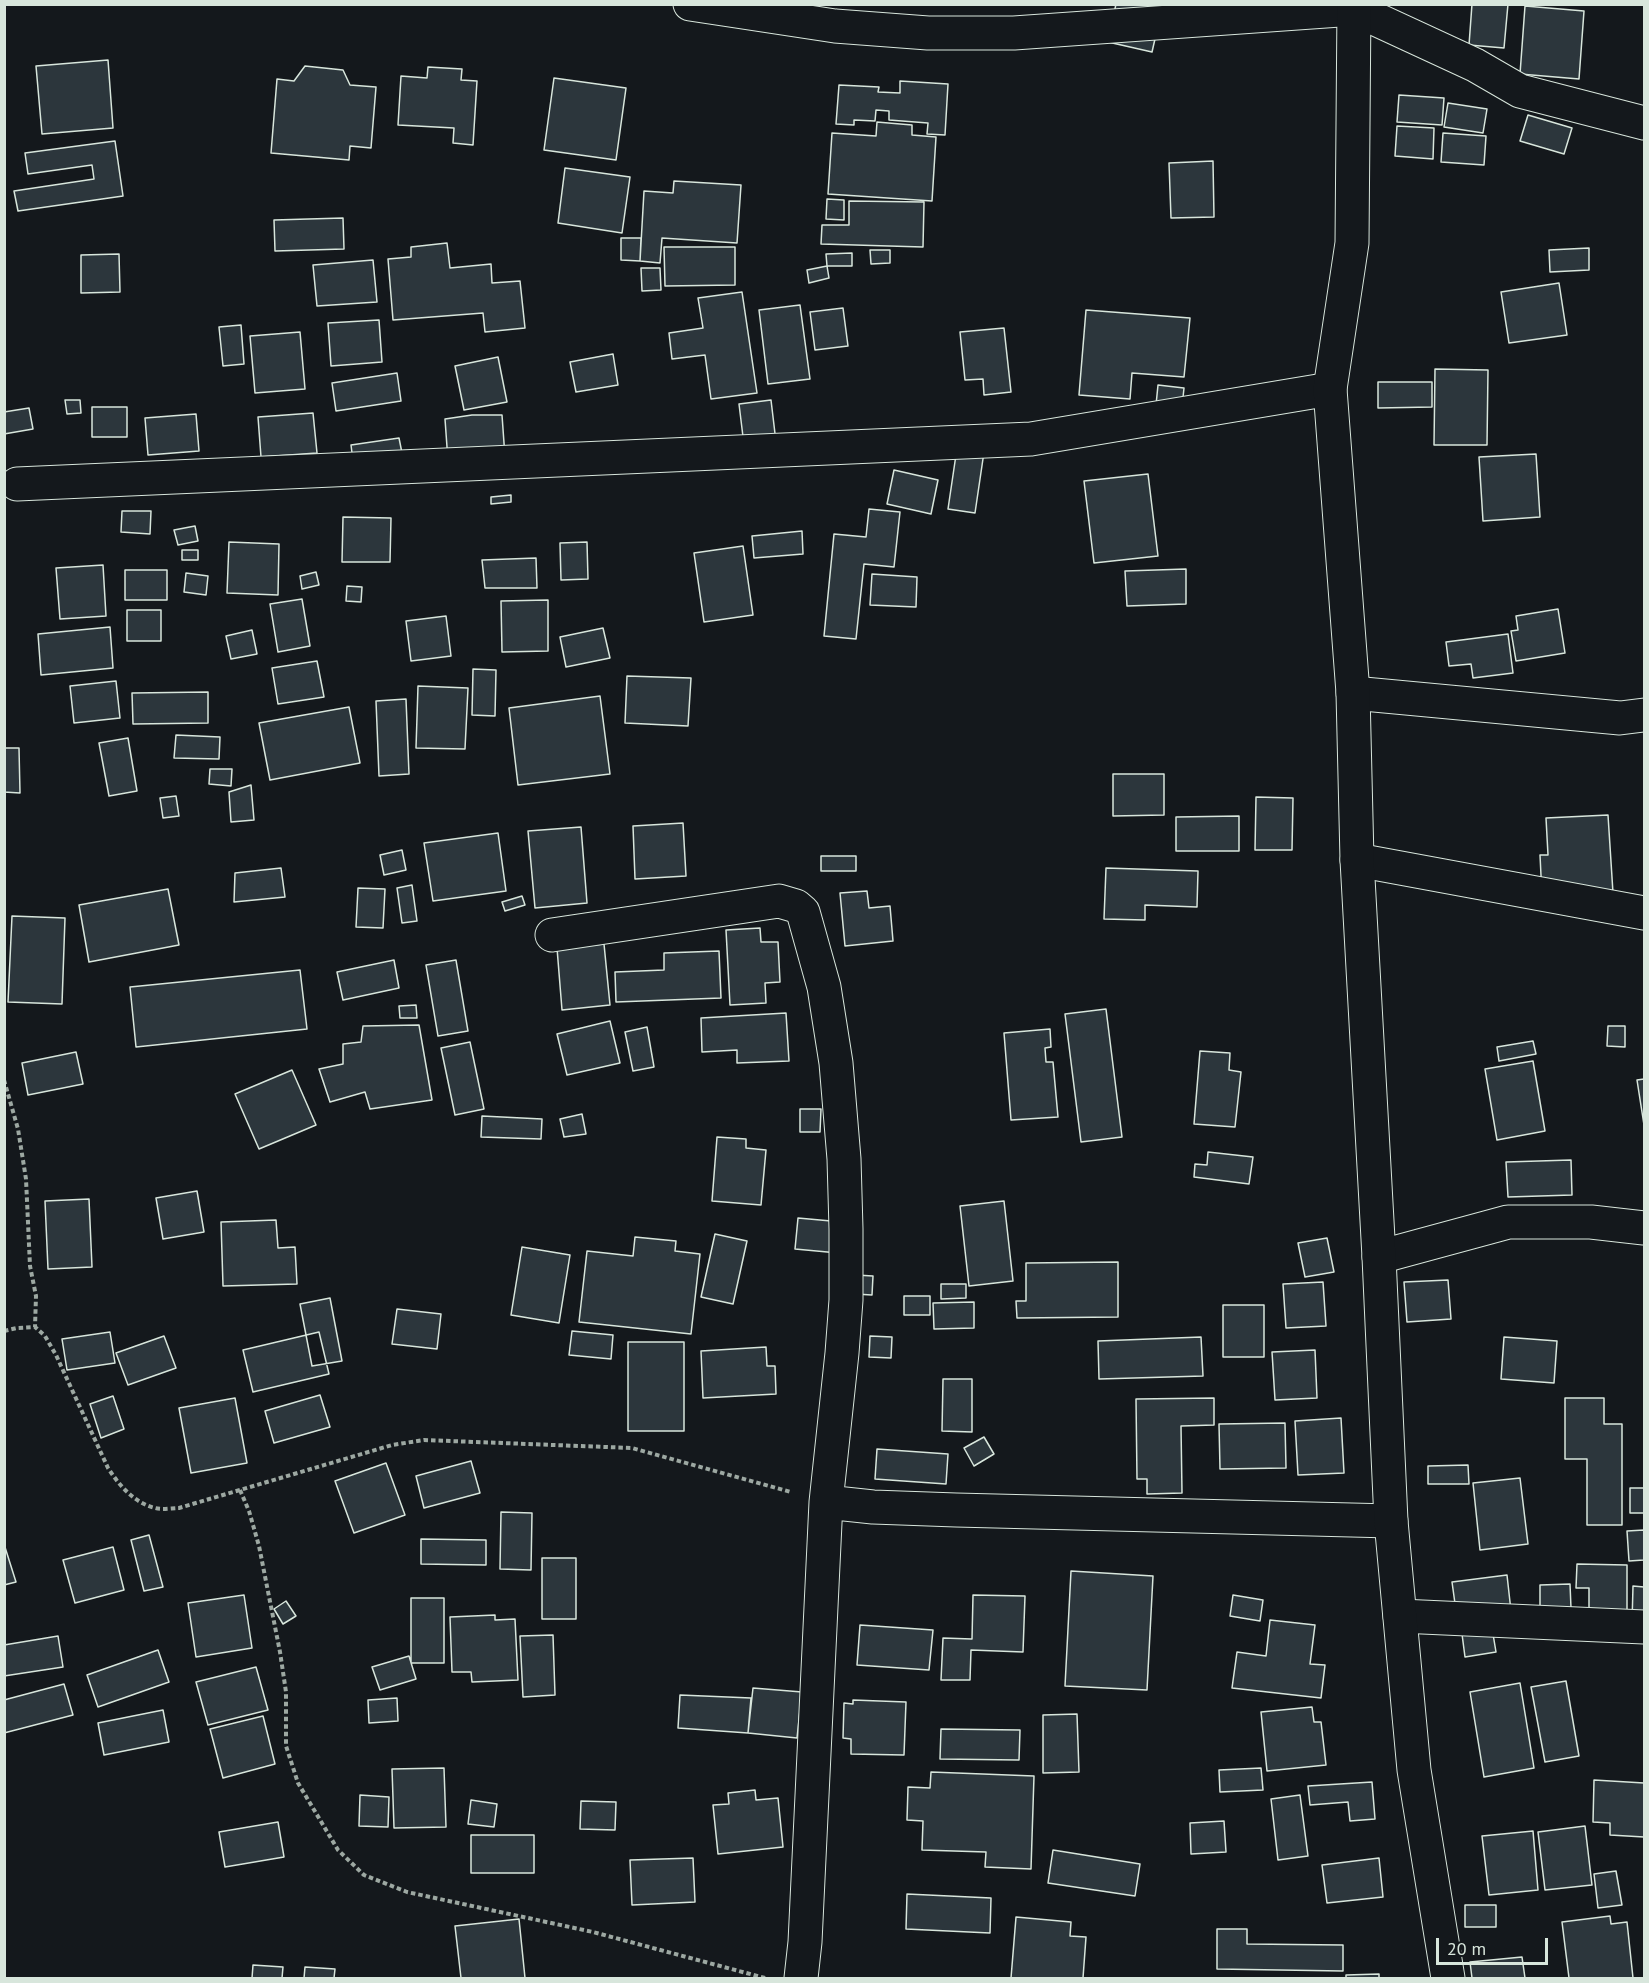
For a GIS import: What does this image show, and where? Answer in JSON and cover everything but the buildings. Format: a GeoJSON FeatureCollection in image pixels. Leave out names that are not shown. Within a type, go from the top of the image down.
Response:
{"type":"FeatureCollection","features":[{"type":"Feature","properties":{"kind":"street"},"geometry":{"type":"LineString","coordinates":[[690,4],[835,26],[928,33],[1003,33],[1354,7],[1475,65],[1520,91],[1644,123]]}},
{"type":"Feature","properties":{"kind":"street"},"geometry":{"type":"LineString","coordinates":[[1354,7],[1352,243],[1330,388],[1353,693],[1357,860],[1391,1521],[1414,1770],[1448,1978]]}},
{"type":"Feature","properties":{"kind":"street"},"geometry":{"type":"LineString","coordinates":[[17,484],[1031,439],[1330,388]]}},
{"type":"Feature","properties":{"kind":"street"},"geometry":{"type":"LineString","coordinates":[[1353,693],[1620,718],[1644,716]]}},
{"type":"Feature","properties":{"kind":"street"},"geometry":{"type":"LineString","coordinates":[[1357,860],[1644,913]]}},
{"type":"Feature","properties":{"kind":"street"},"geometry":{"type":"LineString","coordinates":[[552,935],[779,901],[796,906],[803,912],[824,987],[836,1063],[844,1159],[846,1300],[826,1502],[805,1942],[801,1978]]}},
{"type":"Feature","properties":{"kind":"street"},"geometry":{"type":"LineString","coordinates":[[1379,1257],[1508,1222],[1591,1222],[1644,1228]]}},
{"type":"Feature","properties":{"kind":"street"},"geometry":{"type":"LineString","coordinates":[[826,1502],[873,1507],[956,1510],[1391,1521]]}},
{"type":"Feature","properties":{"kind":"street"},"geometry":{"type":"LineString","coordinates":[[1400,1617],[1644,1627]]}},
{"type":"Feature","properties":{"kind":"path"},"geometry":{"type":"LineString","coordinates":[[4,1080],[18,1129],[26,1179],[30,1266],[36,1296],[34,1328]]}},
{"type":"Feature","properties":{"kind":"path"},"geometry":{"type":"LineString","coordinates":[[4,1331],[34,1328],[45,1336],[108,1468],[119,1485],[137,1500],[155,1508],[179,1508],[392,1445],[424,1440],[632,1448],[826,1502]]}},
{"type":"Feature","properties":{"kind":"path"},"geometry":{"type":"LineString","coordinates":[[240,1490],[259,1546],[280,1652],[286,1692],[286,1746],[298,1783],[338,1850],[364,1875],[407,1892],[593,1932],[769,1978]]}}]}
